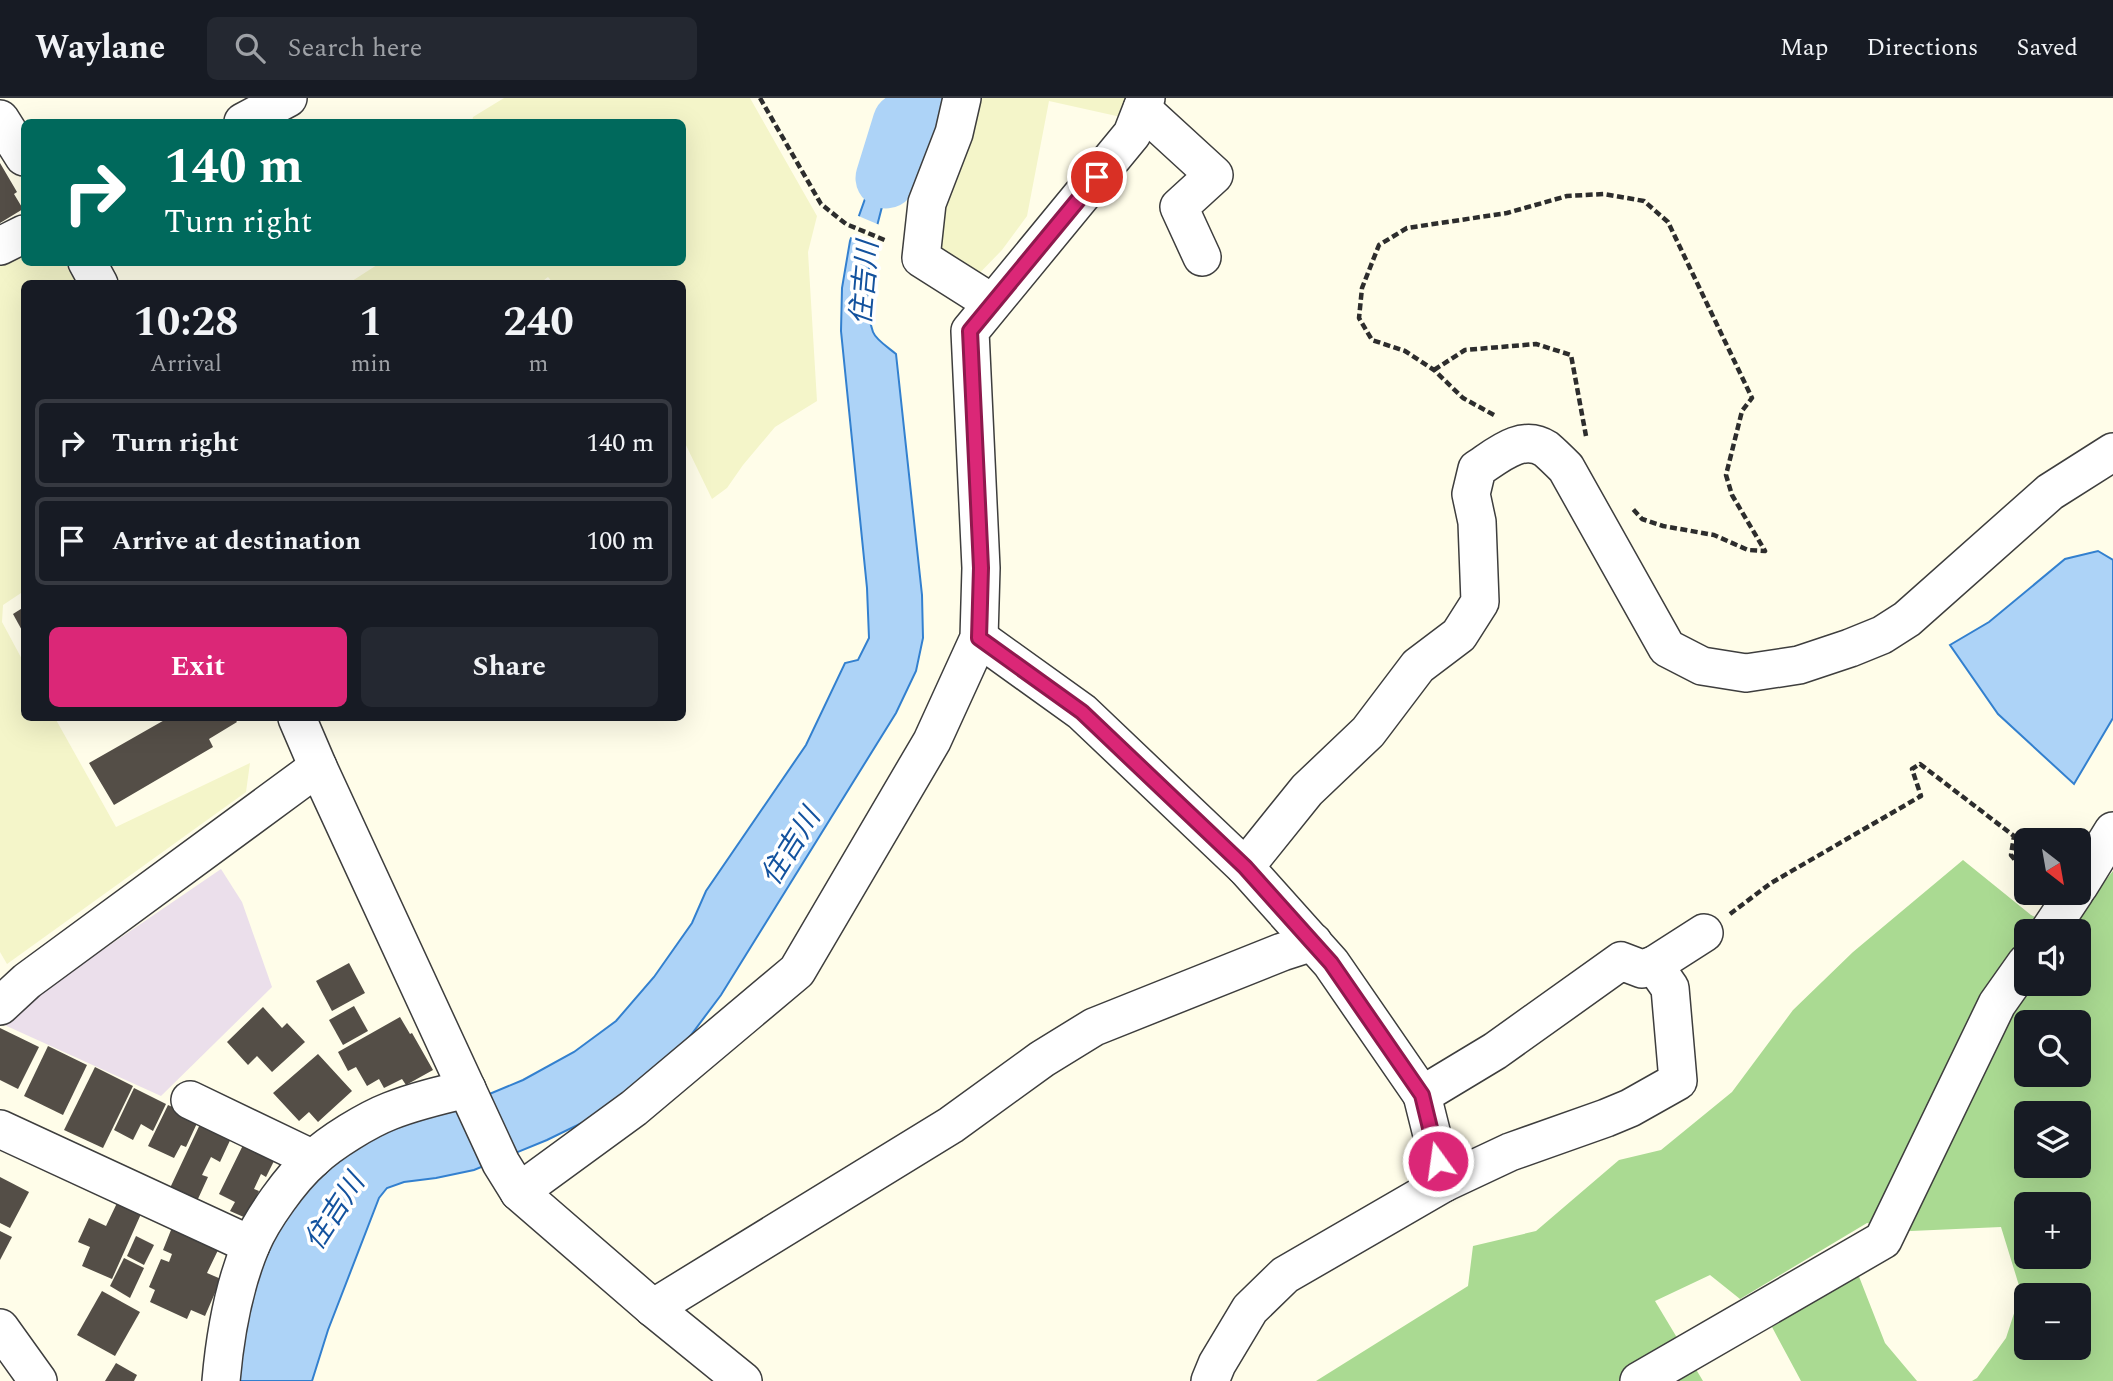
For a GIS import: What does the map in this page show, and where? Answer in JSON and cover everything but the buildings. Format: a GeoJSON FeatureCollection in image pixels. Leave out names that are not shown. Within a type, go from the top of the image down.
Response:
{"type":"FeatureCollection","features":[{"type":"Feature","properties":{"kind":"street"},"geometry":{"type":"LineString","coordinates":[[249,119],[288,98]]}},
{"type":"Feature","properties":{"kind":"street"},"geometry":{"type":"LineString","coordinates":[[962,98],[954,134],[927,203],[921,258],[992,303]]}},
{"type":"Feature","properties":{"kind":"street"},"geometry":{"type":"LineString","coordinates":[[510,1177],[635,1108],[797,971],[932,741],[979,638],[981,568],[970,331],[1132,134],[1144,103],[1214,175],[1180,207],[1202,257]]}},
{"type":"Feature","properties":{"kind":"street"},"geometry":{"type":"LineString","coordinates":[[0,119],[21,152]]}},
{"type":"Feature","properties":{"kind":"street"},"geometry":{"type":"LineString","coordinates":[[0,246],[21,236]]}},
{"type":"Feature","properties":{"kind":"street"},"geometry":{"type":"LineString","coordinates":[[1245,867],[1307,790],[1368,732],[1418,666],[1458,635],[1480,603],[1476,522],[1471,494],[1477,469],[1510,447],[1527,443],[1544,448],[1566,468],[1667,648],[1702,666],[1746,673],[1799,664],[1882,635],[1906,619],[2050,492],[2113,452]]}},
{"type":"Feature","properties":{"kind":"street"},"geometry":{"type":"LineString","coordinates":[[979,638],[1082,712],[1245,867],[1331,963],[1422,1095],[1444,1183]]}},
{"type":"Feature","properties":{"kind":"street"},"geometry":{"type":"LineString","coordinates":[[299,721],[318,767],[510,1177],[653,1308],[743,1381]]}},
{"type":"Feature","properties":{"kind":"street"},"geometry":{"type":"LineString","coordinates":[[0,1006],[26,981],[318,767]]}},
{"type":"Feature","properties":{"kind":"street"},"geometry":{"type":"LineString","coordinates":[[2091,867],[2113,831]]}},
{"type":"Feature","properties":{"kind":"street"},"geometry":{"type":"LineString","coordinates":[[1422,1095],[1495,1051],[1621,961],[1642,969],[1654,965],[1704,933]]}},
{"type":"Feature","properties":{"kind":"street"},"geometry":{"type":"LineString","coordinates":[[653,1308],[951,1125],[1042,1059],[1094,1027],[1282,952],[1313,943]]}},
{"type":"Feature","properties":{"kind":"street"},"geometry":{"type":"LineString","coordinates":[[1210,1381],[1217,1364],[1250,1309],[1285,1275],[1444,1183],[1510,1152],[1630,1108],[1678,1081],[1670,988],[1654,965]]}},
{"type":"Feature","properties":{"kind":"street"},"geometry":{"type":"LineString","coordinates":[[1639,1381],[1883,1240],[1997,1004],[2014,980]]}},
{"type":"Feature","properties":{"kind":"street"},"geometry":{"type":"LineString","coordinates":[[221,1381],[234,1298],[251,1245],[281,1195],[313,1158],[352,1131],[388,1111],[425,1099],[469,1093]]}},
{"type":"Feature","properties":{"kind":"street"},"geometry":{"type":"LineString","coordinates":[[190,1100],[313,1158]]}},
{"type":"Feature","properties":{"kind":"street"},"geometry":{"type":"LineString","coordinates":[[0,1129],[251,1245]]}},
{"type":"Feature","properties":{"kind":"street"},"geometry":{"type":"LineString","coordinates":[[0,1328],[38,1381]]}},
{"type":"Feature","properties":{"kind":"path"},"geometry":{"type":"LineString","coordinates":[[760,98],[821,204],[846,224],[889,242]]}},
{"type":"Feature","properties":{"kind":"path"},"geometry":{"type":"LineString","coordinates":[[1527,443],[1504,421],[1463,398],[1434,370],[1405,351],[1372,340],[1359,318],[1362,288],[1379,245],[1407,228],[1507,213],[1567,196],[1604,194],[1644,201],[1668,222],[1752,398],[1742,411],[1726,475],[1732,495],[1765,551],[1748,550],[1714,536],[1643,519],[1623,499]]}},
{"type":"Feature","properties":{"kind":"path"},"geometry":{"type":"LineString","coordinates":[[1434,370],[1465,350],[1536,344],[1571,355],[1587,445]]}},
{"type":"Feature","properties":{"kind":"path"},"geometry":{"type":"LineString","coordinates":[[1704,933],[1771,883],[1921,796],[1912,769],[1920,764],[2014,836],[2011,855],[2014,859]]}},
{"type":"Feature","properties":{"kind":"shaded area"},"geometry":{"type":"Polygon","coordinates":[[[221,869],[242,902],[272,987],[161,1096],[0,1023],[41,992],[221,869]]]}},
{"type":"Feature","properties":{"kind":"green space"},"geometry":{"type":"Polygon","coordinates":[[[504,98],[750,98],[817,216],[808,252],[817,401],[775,427],[727,488],[712,499],[686,445],[686,280],[551,280],[548,277],[544,280],[354,280],[375,266],[686,266],[686,119],[473,117],[504,98]]]}},
{"type":"Feature","properties":{"kind":"green space"},"geometry":{"type":"Polygon","coordinates":[[[958,98],[1138,98],[1130,119],[1049,101],[1027,216],[1002,250],[968,285],[930,250],[958,98]]]}},
{"type":"Feature","properties":{"kind":"green space"},"geometry":{"type":"Polygon","coordinates":[[[21,249],[21,266],[67,266],[74,280],[21,280],[21,593],[3,605],[2,622],[21,657],[21,721],[57,721],[116,827],[250,763],[246,792],[7,964],[0,952],[0,259],[21,249]]]}},
{"type":"Feature","properties":{"kind":"green space"},"geometry":{"type":"Polygon","coordinates":[[[1963,860],[2014,901],[2014,905],[2019,905],[2040,919],[2014,919],[2014,996],[2091,996],[2091,919],[2075,919],[2086,905],[2091,905],[2091,898],[2113,871],[2113,1381],[1972,1381],[2006,1338],[2014,1313],[2014,1360],[2091,1360],[2091,1283],[2018,1283],[2001,1227],[1911,1231],[1867,1223],[1740,1299],[1710,1275],[1655,1301],[1703,1381],[1316,1381],[1468,1286],[1473,1246],[1536,1231],[1619,1160],[1661,1150],[1732,1092],[1793,1010],[1853,952],[1963,860]]]}},
{"type":"Feature","properties":{"kind":"green space"},"geometry":{"type":"Polygon","coordinates":[[[1858,1274],[1885,1343],[1917,1381],[1801,1381],[1772,1327],[1858,1274]]]}},
{"type":"Feature","properties":{"kind":"water"},"geometry":{"type":"Polygon","coordinates":[[[907,103],[948,120],[928,161],[907,168],[908,134],[883,205],[870,259],[867,286],[868,310],[873,332],[896,354],[922,595],[923,638],[916,671],[896,713],[721,995],[691,1035],[660,1067],[588,1120],[547,1140],[474,1170],[404,1182],[387,1188],[379,1198],[328,1330],[312,1381],[231,1381],[238,1318],[280,1214],[360,1139],[456,1108],[523,1080],[574,1052],[616,1021],[654,977],[692,923],[706,891],[806,745],[845,663],[858,660],[869,638],[867,588],[841,331],[842,288],[850,241],[865,199],[890,150],[907,103]]]}},
{"type":"Feature","properties":{"kind":"water"},"geometry":{"type":"Polygon","coordinates":[[[2098,551],[2113,560],[2113,718],[2074,784],[1998,714],[1950,645],[1989,622],[2065,559],[2098,551]]]}},
{"type":"Feature","properties":{"kind":"pier"},"geometry":{"type":"Polygon","coordinates":[[[856,215],[882,226],[876,248],[848,236],[856,215]]]}},
{"type":"Feature","properties":{"kind":"waterway","name":"住吉川"},"geometry":{"type":"LineString","coordinates":[[886,178],[903,123],[926,111],[929,98]]}},
{"type":"Feature","properties":{"kind":"route"},"geometry":{"type":"LineString","coordinates":[[1097,177],[970,331],[981,568],[979,638],[1082,712],[1245,867],[1331,963],[1422,1095],[1438,1161]]}}]}
